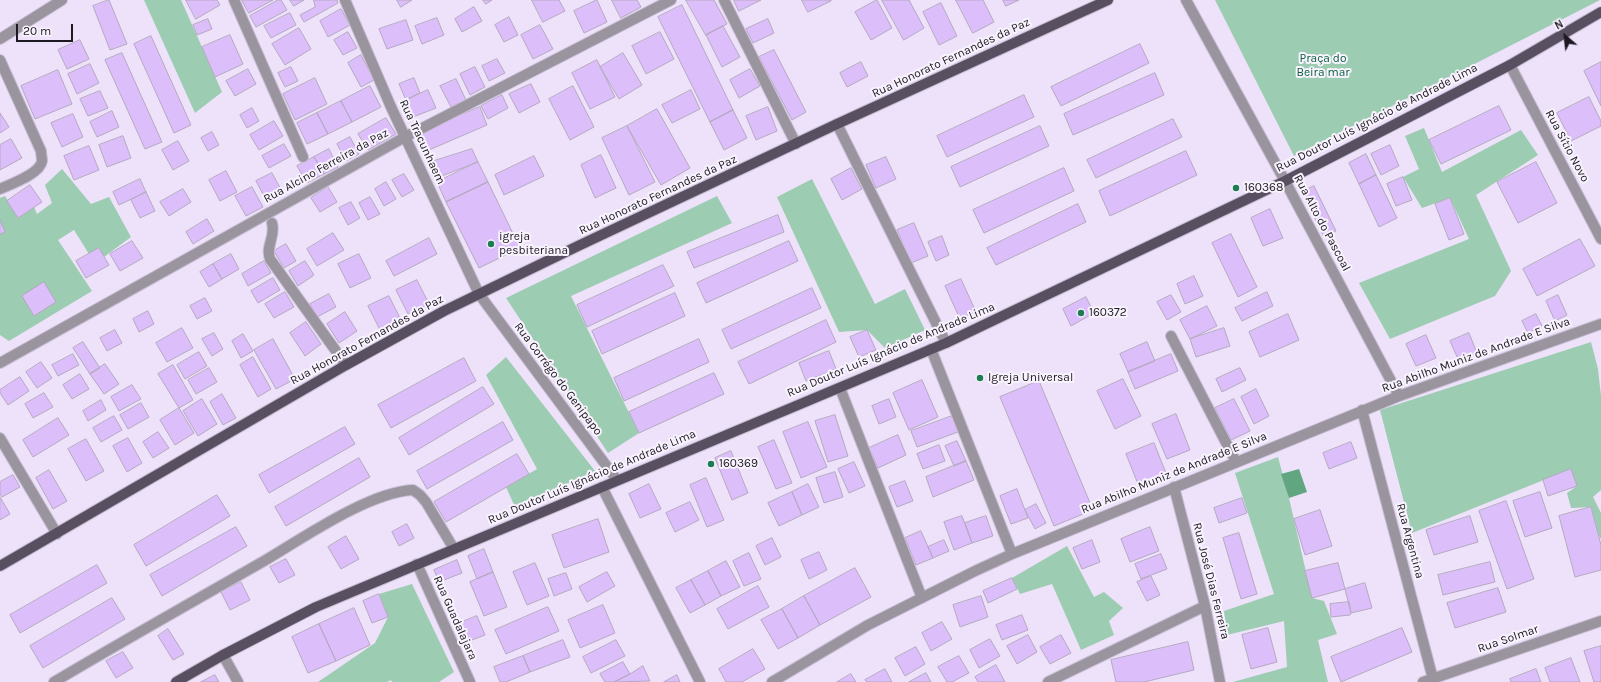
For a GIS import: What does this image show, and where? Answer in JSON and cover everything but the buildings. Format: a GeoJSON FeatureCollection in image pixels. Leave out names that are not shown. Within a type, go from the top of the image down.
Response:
{"type":"FeatureCollection","features":[{"type":"Feature","properties":{"kind":"main road","name":"Rua Honorato Fernandes da Paz"},"geometry":{"type":"LineString","coordinates":[[0,566],[444,311],[837,124],[1108,0]]}},
{"type":"Feature","properties":{"kind":"main road","name":"Rua Doutor Luís Ignácio de Andrade Lima"},"geometry":{"type":"LineString","coordinates":[[176,682],[223,655],[316,607],[946,343],[1285,181],[1510,64],[1601,12]]}},
{"type":"Feature","properties":{"kind":"street"},"geometry":{"type":"LineString","coordinates":[[0,38],[62,0]]}},
{"type":"Feature","properties":{"kind":"street"},"geometry":{"type":"LineString","coordinates":[[234,0],[303,157]]}},
{"type":"Feature","properties":{"kind":"street","name":"Rua Tracunhaem"},"geometry":{"type":"LineString","coordinates":[[345,0],[391,108],[479,294]]}},
{"type":"Feature","properties":{"kind":"street","name":"Rua Alcino Ferreira da Paz"},"geometry":{"type":"LineString","coordinates":[[0,363],[405,136],[671,0]]}},
{"type":"Feature","properties":{"kind":"street"},"geometry":{"type":"LineString","coordinates":[[724,0],[796,144]]}},
{"type":"Feature","properties":{"kind":"street","name":"Rua Alto do Pascoal"},"geometry":{"type":"LineString","coordinates":[[1186,0],[1285,181],[1399,396]]}},
{"type":"Feature","properties":{"kind":"street"},"geometry":{"type":"LineString","coordinates":[[0,60],[41,151],[42,161],[38,169],[0,189]]}},
{"type":"Feature","properties":{"kind":"street","name":"Rua Sítio Novo"},"geometry":{"type":"LineString","coordinates":[[1510,64],[1601,239]]}},
{"type":"Feature","properties":{"kind":"street"},"geometry":{"type":"LineString","coordinates":[[837,124],[946,343]]}},
{"type":"Feature","properties":{"kind":"street"},"geometry":{"type":"LineString","coordinates":[[272,223],[273,233],[267,253],[270,259],[346,366]]}},
{"type":"Feature","properties":{"kind":"street","name":"Rua Corrégo do Genipapo"},"geometry":{"type":"LineString","coordinates":[[479,294],[617,480]]}},
{"type":"Feature","properties":{"kind":"street","name":"Rua Abilho Muniz de Andrade E Silva"},"geometry":{"type":"LineString","coordinates":[[772,682],[868,625],[1012,554],[1362,410],[1601,324]]}},
{"type":"Feature","properties":{"kind":"street"},"geometry":{"type":"LineString","coordinates":[[1171,336],[1236,462]]}},
{"type":"Feature","properties":{"kind":"street"},"geometry":{"type":"LineString","coordinates":[[931,349],[1012,554]]}},
{"type":"Feature","properties":{"kind":"street"},"geometry":{"type":"LineString","coordinates":[[840,388],[922,598]]}},
{"type":"Feature","properties":{"kind":"street","name":"Rua Argentina"},"geometry":{"type":"LineString","coordinates":[[1362,410],[1428,680]]}},
{"type":"Feature","properties":{"kind":"street"},"geometry":{"type":"LineString","coordinates":[[0,438],[57,534]]}},
{"type":"Feature","properties":{"kind":"street"},"geometry":{"type":"LineString","coordinates":[[602,487],[700,682]]}},
{"type":"Feature","properties":{"kind":"street","name":"Rua José Dias Ferreira"},"geometry":{"type":"LineString","coordinates":[[1174,487],[1205,606],[1220,682]]}},
{"type":"Feature","properties":{"kind":"street"},"geometry":{"type":"LineString","coordinates":[[54,682],[341,516],[381,496],[401,490],[413,490],[420,495],[426,502],[454,549]]}},
{"type":"Feature","properties":{"kind":"street","name":"Rua Guadalajara"},"geometry":{"type":"LineString","coordinates":[[417,564],[470,682]]}},
{"type":"Feature","properties":{"kind":"street"},"geometry":{"type":"LineString","coordinates":[[1048,682],[1205,606]]}},
{"type":"Feature","properties":{"kind":"street","name":"Rua Solmar"},"geometry":{"type":"LineString","coordinates":[[1428,680],[1601,620]]}},
{"type":"Feature","properties":{"kind":"street"},"geometry":{"type":"LineString","coordinates":[[223,655],[238,682]]}},
{"type":"Feature","properties":{"kind":"green space"},"geometry":{"type":"Polygon","coordinates":[[[144,0],[181,0],[222,92],[195,113],[144,0]]]}},
{"type":"Feature","properties":{"kind":"green space","name":"Praça do Beira mar"},"geometry":{"type":"Polygon","coordinates":[[[1215,0],[1600,0],[1294,156],[1215,0]]]}},
{"type":"Feature","properties":{"kind":"green space"},"geometry":{"type":"Polygon","coordinates":[[[1424,128],[1442,172],[1521,130],[1538,155],[1476,195],[1511,271],[1495,296],[1390,339],[1359,283],[1469,239],[1450,198],[1422,208],[1403,177],[1419,169],[1405,136],[1424,128]]]}},
{"type":"Feature","properties":{"kind":"green space"},"geometry":{"type":"Polygon","coordinates":[[[62,169],[91,204],[109,197],[131,237],[104,257],[99,248],[89,254],[74,230],[58,240],[92,291],[9,341],[0,335],[0,198],[5,196],[18,218],[34,207],[37,214],[52,203],[45,185],[62,169]]]}},
{"type":"Feature","properties":{"kind":"green space"},"geometry":{"type":"Polygon","coordinates":[[[812,179],[875,304],[905,289],[925,330],[885,348],[867,330],[839,332],[777,197],[812,179]]]}},
{"type":"Feature","properties":{"kind":"green space"},"geometry":{"type":"Polygon","coordinates":[[[717,196],[732,223],[571,296],[639,433],[608,453],[506,298],[717,196]]]}},
{"type":"Feature","properties":{"kind":"green space"},"geometry":{"type":"Polygon","coordinates":[[[1591,342],[1598,369],[1601,396],[1601,490],[1593,497],[1601,513],[1601,539],[1591,507],[1571,508],[1567,493],[1577,486],[1571,469],[1412,533],[1380,410],[1591,342]]]}},
{"type":"Feature","properties":{"kind":"green space"},"geometry":{"type":"Polygon","coordinates":[[[506,357],[595,471],[515,507],[506,487],[537,469],[486,375],[506,357]]]}},
{"type":"Feature","properties":{"kind":"green space"},"geometry":{"type":"Polygon","coordinates":[[[1278,457],[1312,598],[1324,601],[1337,634],[1318,640],[1328,682],[1233,682],[1287,667],[1284,621],[1227,635],[1224,611],[1274,594],[1235,473],[1278,457]]]}},
{"type":"Feature","properties":{"kind":"green space"},"geometry":{"type":"Polygon","coordinates":[[[1067,546],[1094,597],[1104,592],[1123,608],[1109,621],[1114,635],[1081,650],[1052,584],[1020,594],[1012,578],[1067,546]]]}},
{"type":"Feature","properties":{"kind":"green space"},"geometry":{"type":"Polygon","coordinates":[[[412,584],[454,672],[439,682],[392,682],[391,680],[387,682],[318,682],[375,643],[388,617],[379,594],[412,584]]]}},
{"type":"Feature","properties":{"kind":"shaded area"},"geometry":{"type":"Polygon","coordinates":[[[1299,469],[1307,492],[1289,498],[1281,474],[1299,469]]]}},
{"type":"Feature","properties":{"kind":"place","name":"160368"},"geometry":{"type":"Point","coordinates":[1236,188]}},
{"type":"Feature","properties":{"kind":"place","name":"igreja pesbiteriana"},"geometry":{"type":"Point","coordinates":[491,244]}},
{"type":"Feature","properties":{"kind":"place","name":"160372"},"geometry":{"type":"Point","coordinates":[1081,313]}},
{"type":"Feature","properties":{"kind":"place","name":"Igreja Universal"},"geometry":{"type":"Point","coordinates":[980,378]}},
{"type":"Feature","properties":{"kind":"place","name":"160369"},"geometry":{"type":"Point","coordinates":[711,464]}}]}
